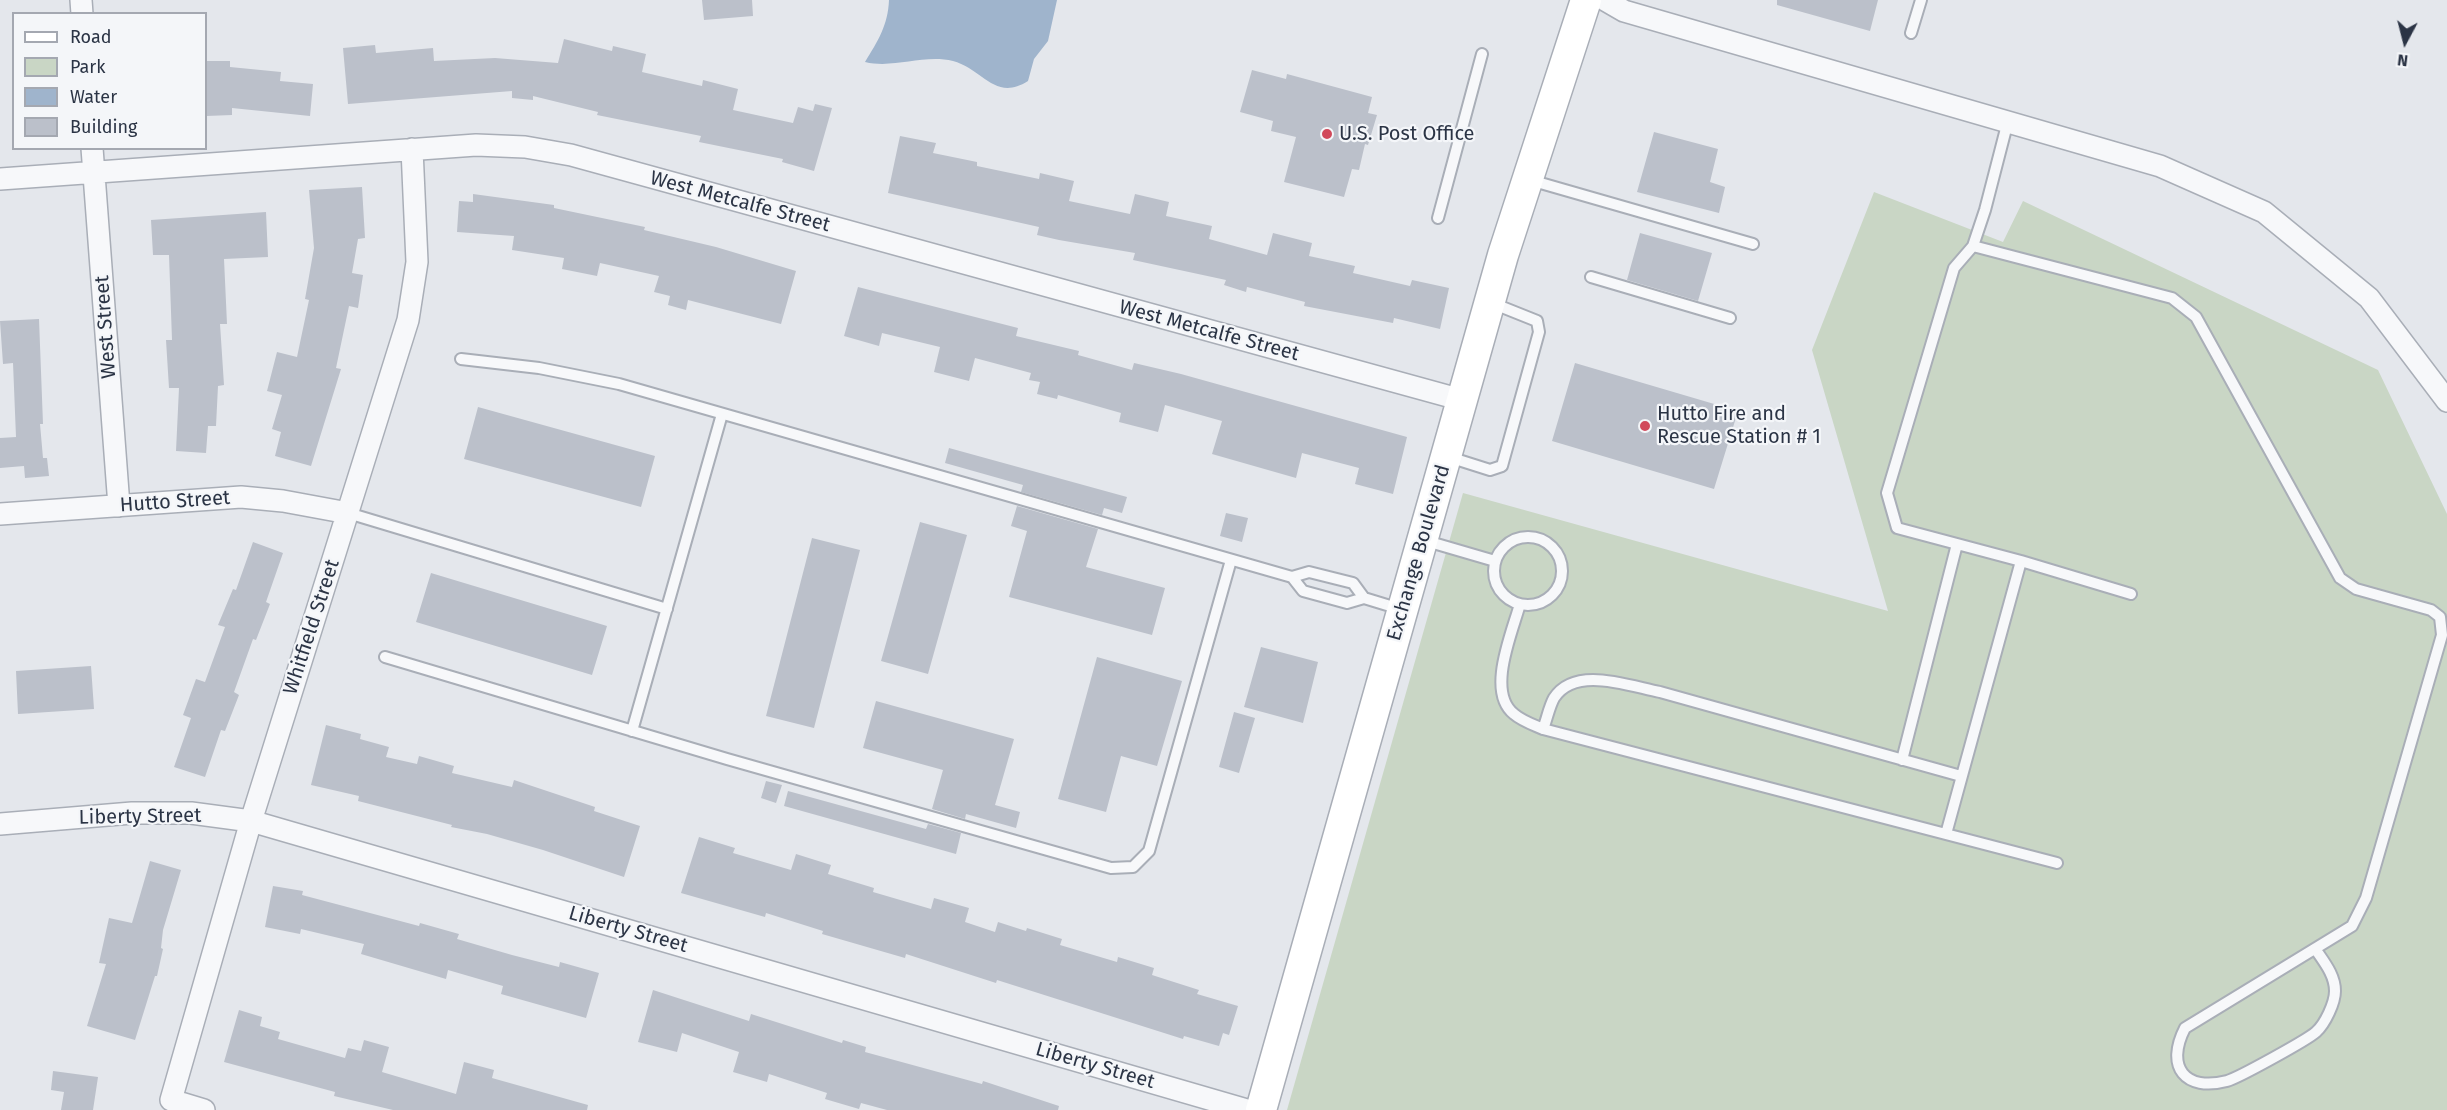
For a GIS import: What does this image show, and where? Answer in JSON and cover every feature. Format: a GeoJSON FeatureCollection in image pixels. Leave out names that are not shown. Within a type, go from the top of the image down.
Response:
{"type":"FeatureCollection","features":[{"type":"Feature","properties":{"kind":"street","name":"Exchange Boulevard"},"geometry":{"type":"LineString","coordinates":[[1262,1110],[1489,302],[1586,0]]}},
{"type":"Feature","properties":{"kind":"street"},"geometry":{"type":"LineString","coordinates":[[1605,0],[1624,11],[2160,166],[2264,212],[2369,298],[2447,402]]}},
{"type":"Feature","properties":{"kind":"street","name":"West Metcalfe Street"},"geometry":{"type":"LineString","coordinates":[[0,179],[476,145],[525,147],[571,155],[1462,400]]}},
{"type":"Feature","properties":{"kind":"street","name":"Whitfield Street"},"geometry":{"type":"LineString","coordinates":[[204,1110],[171,1100],[251,821],[408,320],[417,261],[412,149]]}},
{"type":"Feature","properties":{"kind":"street","name":"West Street"},"geometry":{"type":"LineString","coordinates":[[92,150],[119,506]]}},
{"type":"Feature","properties":{"kind":"street","name":"Hutto Street"},"geometry":{"type":"LineString","coordinates":[[0,514],[241,497],[283,501],[348,513]]}},
{"type":"Feature","properties":{"kind":"street","name":"Liberty Street"},"geometry":{"type":"LineString","coordinates":[[0,824],[144,813],[191,813],[251,821],[1247,1110]]}},
{"type":"Feature","properties":{"kind":"lane"},"geometry":{"type":"LineString","coordinates":[[1911,33],[1921,0]]}},
{"type":"Feature","properties":{"kind":"lane"},"geometry":{"type":"LineString","coordinates":[[1438,218],[1482,54]]}},
{"type":"Feature","properties":{"kind":"lane"},"geometry":{"type":"LineString","coordinates":[[2008,121],[1985,210],[1973,246],[1954,268],[1887,494],[1897,528],[2021,561],[2131,594]]}},
{"type":"Feature","properties":{"kind":"lane"},"geometry":{"type":"LineString","coordinates":[[1527,179],[1754,244]]}},
{"type":"Feature","properties":{"kind":"lane"},"geometry":{"type":"LineString","coordinates":[[1973,246],[2172,298],[2196,317],[2340,578],[2356,589],[2431,610],[2440,617],[2442,635],[2366,898],[2352,926],[2185,1028],[2176,1045],[2175,1062],[2186,1077],[2206,1083],[2229,1080],[2317,1032],[2329,1014],[2335,992],[2331,972],[2316,950]]}},
{"type":"Feature","properties":{"kind":"lane"},"geometry":{"type":"LineString","coordinates":[[1591,278],[1730,318]]}},
{"type":"Feature","properties":{"kind":"lane"},"geometry":{"type":"LineString","coordinates":[[1446,456],[1490,470],[1502,466],[1526,381],[1539,332],[1537,321],[1489,302]]}},
{"type":"Feature","properties":{"kind":"lane"},"geometry":{"type":"LineString","coordinates":[[461,359],[538,368],[620,384],[1292,577],[1309,572],[1353,583],[1364,598]]}},
{"type":"Feature","properties":{"kind":"lane"},"geometry":{"type":"LineString","coordinates":[[632,731],[723,414]]}},
{"type":"Feature","properties":{"kind":"lane"},"geometry":{"type":"LineString","coordinates":[[348,513],[667,609]]}},
{"type":"Feature","properties":{"kind":"lane"},"geometry":{"type":"LineString","coordinates":[[1530,537],[1541,540],[1557,555],[1561,576],[1551,596],[1531,605],[1520,604],[1510,600],[1496,583],[1495,561],[1508,543],[1530,537]]}},
{"type":"Feature","properties":{"kind":"lane"},"geometry":{"type":"LineString","coordinates":[[1423,540],[1495,561]]}},
{"type":"Feature","properties":{"kind":"lane"},"geometry":{"type":"LineString","coordinates":[[1902,760],[1957,544]]}},
{"type":"Feature","properties":{"kind":"lane"},"geometry":{"type":"LineString","coordinates":[[385,657],[727,759],[1111,867],[1133,867],[1149,851],[1231,560]]}},
{"type":"Feature","properties":{"kind":"lane"},"geometry":{"type":"LineString","coordinates":[[1946,834],[2021,561]]}},
{"type":"Feature","properties":{"kind":"lane"},"geometry":{"type":"LineString","coordinates":[[1292,577],[1303,591],[1347,603],[1364,598],[1403,609]]}},
{"type":"Feature","properties":{"kind":"lane"},"geometry":{"type":"LineString","coordinates":[[1520,604],[1500,679],[1501,697],[1514,714],[1543,729],[2057,863]]}},
{"type":"Feature","properties":{"kind":"lane"},"geometry":{"type":"LineString","coordinates":[[1543,729],[1553,700],[1562,688],[1580,680],[1611,682],[1660,692],[1961,776]]}},
{"type":"Feature","properties":{"kind":"green space"},"geometry":{"type":"Polygon","coordinates":[[[1874,192],[2003,242],[2023,201],[2378,370],[2447,514],[2447,1110],[1287,1110],[1463,493],[1888,611],[1812,350],[1874,192]]]}},
{"type":"Feature","properties":{"kind":"water"},"geometry":{"type":"Polygon","coordinates":[[[889,0],[1057,0],[1048,41],[1034,59],[1028,81],[1007,88],[989,82],[973,70],[953,61],[931,59],[887,64],[865,62],[884,25],[889,0]]]}},
{"type":"Feature","properties":{"kind":"building"},"geometry":{"type":"Polygon","coordinates":[[[702,0],[752,0],[753,16],[704,20],[702,0]]]}},
{"type":"Feature","properties":{"kind":"building"},"geometry":{"type":"Polygon","coordinates":[[[1777,0],[1878,0],[1870,31],[1777,5],[1777,0]]]}},
{"type":"Feature","properties":{"kind":"building"},"geometry":{"type":"Polygon","coordinates":[[[564,39],[612,51],[613,46],[646,54],[642,72],[702,86],[703,80],[738,89],[733,110],[793,123],[798,107],[813,111],[815,104],[832,108],[814,171],[782,162],[783,159],[699,142],[701,136],[597,115],[598,112],[533,96],[533,100],[512,98],[512,91],[348,104],[343,48],[375,45],[376,53],[433,48],[434,61],[495,58],[558,63],[564,39]]]}},
{"type":"Feature","properties":{"kind":"building"},"geometry":{"type":"Polygon","coordinates":[[[207,61],[230,61],[230,67],[281,72],[280,81],[313,84],[310,116],[232,108],[232,115],[207,116],[207,61]]]}},
{"type":"Feature","properties":{"kind":"building","name":"U.S. Post Office"},"geometry":{"type":"Polygon","coordinates":[[[1252,70],[1286,79],[1287,74],[1372,97],[1368,113],[1377,115],[1368,145],[1365,144],[1359,170],[1352,169],[1344,197],[1284,182],[1296,137],[1271,131],[1273,121],[1240,112],[1252,70]]]}},
{"type":"Feature","properties":{"kind":"building"},"geometry":{"type":"Polygon","coordinates":[[[1654,132],[1718,149],[1710,182],[1725,187],[1719,213],[1637,192],[1654,132]]]}},
{"type":"Feature","properties":{"kind":"building"},"geometry":{"type":"Polygon","coordinates":[[[900,136],[936,143],[933,153],[977,162],[977,166],[1039,179],[1040,173],[1074,181],[1069,201],[1130,214],[1135,194],[1169,202],[1166,216],[1212,226],[1209,239],[1267,255],[1273,233],[1312,243],[1309,256],[1355,266],[1353,273],[1410,286],[1412,280],[1449,288],[1440,329],[1394,318],[1393,323],[1304,306],[1305,302],[1247,287],[1246,292],[1224,285],[1226,280],[1133,260],[1135,253],[1037,235],[1039,227],[888,193],[900,136]]]}},
{"type":"Feature","properties":{"kind":"building"},"geometry":{"type":"Polygon","coordinates":[[[362,187],[365,238],[358,239],[352,273],[363,275],[358,308],[349,306],[336,368],[341,369],[311,466],[275,456],[281,432],[272,429],[282,395],[267,391],[277,352],[297,357],[309,300],[305,299],[314,248],[309,190],[362,187]]]}},
{"type":"Feature","properties":{"kind":"building"},"geometry":{"type":"Polygon","coordinates":[[[473,194],[554,205],[554,208],[645,227],[644,230],[716,247],[796,271],[781,324],[688,300],[686,310],[668,305],[670,296],[654,292],[659,276],[600,263],[597,276],[562,269],[564,258],[512,250],[514,236],[457,232],[459,201],[473,202],[473,194]]]}},
{"type":"Feature","properties":{"kind":"building"},"geometry":{"type":"Polygon","coordinates":[[[266,212],[268,257],[224,259],[227,324],[220,324],[224,385],[218,386],[216,426],[208,426],[206,453],[176,451],[179,388],[169,388],[166,340],[172,340],[169,255],[153,255],[151,220],[266,212]]]}},
{"type":"Feature","properties":{"kind":"building"},"geometry":{"type":"Polygon","coordinates":[[[1640,233],[1712,253],[1698,301],[1627,280],[1640,233]]]}},
{"type":"Feature","properties":{"kind":"building"},"geometry":{"type":"Polygon","coordinates":[[[858,287],[1018,328],[1016,336],[1079,351],[1078,355],[1132,370],[1134,363],[1181,374],[1407,437],[1393,494],[1355,484],[1359,468],[1302,453],[1296,478],[1212,454],[1222,421],[1165,405],[1158,432],[1119,422],[1121,413],[1058,395],[1057,399],[1037,394],[1040,382],[1029,380],[1031,373],[975,358],[969,381],[934,372],[940,347],[882,333],[879,346],[844,336],[858,287]]]}},
{"type":"Feature","properties":{"kind":"building"},"geometry":{"type":"Polygon","coordinates":[[[39,319],[43,424],[40,424],[43,458],[47,458],[49,476],[25,478],[24,466],[0,468],[0,438],[16,437],[13,363],[3,364],[0,321],[39,319]]]}},
{"type":"Feature","properties":{"kind":"building","name":"Hutto Fire and Rescue Station # 1"},"geometry":{"type":"Polygon","coordinates":[[[1575,363],[1738,411],[1714,489],[1552,441],[1575,363]]]}},
{"type":"Feature","properties":{"kind":"building"},"geometry":{"type":"Polygon","coordinates":[[[478,407],[655,456],[641,507],[464,459],[478,407]]]}},
{"type":"Feature","properties":{"kind":"building"},"geometry":{"type":"Polygon","coordinates":[[[949,448],[1127,497],[1122,513],[1104,508],[1102,515],[1021,492],[1023,485],[945,463],[949,448]]]}},
{"type":"Feature","properties":{"kind":"building"},"geometry":{"type":"Polygon","coordinates":[[[1017,506],[1098,529],[1086,567],[1165,588],[1152,635],[1009,597],[1027,531],[1011,526],[1017,506]]]}},
{"type":"Feature","properties":{"kind":"building"},"geometry":{"type":"Polygon","coordinates":[[[1226,513],[1248,518],[1242,542],[1220,536],[1226,513]]]}},
{"type":"Feature","properties":{"kind":"building"},"geometry":{"type":"Polygon","coordinates":[[[920,522],[967,535],[928,674],[881,661],[920,522]]]}},
{"type":"Feature","properties":{"kind":"building"},"geometry":{"type":"Polygon","coordinates":[[[812,538],[860,550],[814,728],[766,716],[812,538]]]}},
{"type":"Feature","properties":{"kind":"building"},"geometry":{"type":"Polygon","coordinates":[[[253,542],[283,553],[266,602],[270,604],[256,640],[253,639],[234,692],[239,695],[225,731],[221,730],[205,777],[174,767],[191,718],[183,715],[196,679],[205,682],[225,627],[218,625],[233,589],[236,590],[253,542]]]}},
{"type":"Feature","properties":{"kind":"building"},"geometry":{"type":"Polygon","coordinates":[[[431,573],[607,626],[592,675],[416,622],[431,573]]]}},
{"type":"Feature","properties":{"kind":"building"},"geometry":{"type":"Polygon","coordinates":[[[1261,647],[1318,662],[1303,723],[1244,707],[1261,647]]]}},
{"type":"Feature","properties":{"kind":"building"},"geometry":{"type":"Polygon","coordinates":[[[1097,657],[1182,681],[1157,766],[1121,756],[1106,812],[1058,799],[1097,657]]]}},
{"type":"Feature","properties":{"kind":"building"},"geometry":{"type":"Polygon","coordinates":[[[91,666],[94,709],[18,714],[16,671],[91,666]]]}},
{"type":"Feature","properties":{"kind":"building"},"geometry":{"type":"Polygon","coordinates":[[[876,701],[1014,739],[995,805],[1020,812],[1016,828],[966,814],[965,819],[932,809],[943,770],[863,748],[876,701]]]}},
{"type":"Feature","properties":{"kind":"building"},"geometry":{"type":"Polygon","coordinates":[[[1234,712],[1255,718],[1239,773],[1219,767],[1234,712]]]}},
{"type":"Feature","properties":{"kind":"building"},"geometry":{"type":"Polygon","coordinates":[[[326,725],[361,734],[360,739],[389,747],[386,757],[417,764],[419,756],[454,766],[452,773],[512,787],[514,780],[595,807],[594,811],[640,826],[624,877],[543,850],[358,801],[359,796],[311,785],[326,725]]]}},
{"type":"Feature","properties":{"kind":"building"},"geometry":{"type":"Polygon","coordinates":[[[766,781],[782,785],[776,803],[761,798],[766,781]]]}},
{"type":"Feature","properties":{"kind":"building"},"geometry":{"type":"Polygon","coordinates":[[[788,791],[926,829],[928,824],[961,833],[956,854],[784,806],[788,791]]]}},
{"type":"Feature","properties":{"kind":"building"},"geometry":{"type":"Polygon","coordinates":[[[699,837],[735,848],[733,853],[791,870],[796,854],[831,865],[828,874],[874,888],[873,892],[931,909],[934,898],[969,908],[965,922],[995,932],[998,922],[1026,931],[1027,928],[1062,939],[1060,945],[1117,962],[1118,957],[1154,968],[1152,975],[1199,990],[1197,994],[1238,1006],[1229,1035],[1223,1033],[1219,1046],[1184,1036],[1183,1039],[997,980],[996,983],[906,954],[905,958],[822,934],[823,931],[766,913],[765,917],[681,893],[699,837]]]}},
{"type":"Feature","properties":{"kind":"building"},"geometry":{"type":"Polygon","coordinates":[[[150,861],[181,870],[163,930],[161,948],[163,949],[157,976],[155,976],[135,1040],[87,1026],[106,964],[99,963],[109,918],[132,923],[150,861]]]}},
{"type":"Feature","properties":{"kind":"building"},"geometry":{"type":"Polygon","coordinates":[[[273,886],[303,891],[302,895],[419,926],[420,923],[459,934],[457,939],[512,955],[559,967],[560,962],[599,973],[586,1018],[501,994],[503,986],[448,970],[446,979],[361,954],[364,944],[301,929],[300,934],[265,927],[273,886]]]}},
{"type":"Feature","properties":{"kind":"building"},"geometry":{"type":"Polygon","coordinates":[[[653,990],[749,1021],[751,1014],[842,1043],[843,1040],[866,1047],[865,1052],[982,1084],[983,1081],[1059,1106],[1058,1110],[887,1110],[861,1103],[859,1109],[825,1099],[827,1093],[769,1074],[767,1082],[733,1072],[739,1052],[682,1033],[677,1052],[638,1042],[653,990]]]}},
{"type":"Feature","properties":{"kind":"building"},"geometry":{"type":"Polygon","coordinates":[[[239,1010],[262,1017],[260,1026],[280,1032],[278,1039],[345,1058],[348,1048],[361,1051],[364,1040],[389,1047],[382,1072],[456,1094],[464,1062],[494,1070],[492,1078],[588,1105],[587,1110],[393,1110],[334,1096],[335,1092],[224,1062],[239,1010]]]}},
{"type":"Feature","properties":{"kind":"building"},"geometry":{"type":"Polygon","coordinates":[[[53,1071],[98,1077],[93,1110],[61,1110],[64,1092],[51,1090],[53,1071]]]}},
{"type":"Feature","properties":{"kind":"place","name":"U.S. Post Office"},"geometry":{"type":"Point","coordinates":[1327,134]}},
{"type":"Feature","properties":{"kind":"place","name":"Hutto Fire and Rescue Station # 1"},"geometry":{"type":"Point","coordinates":[1645,426]}}]}
